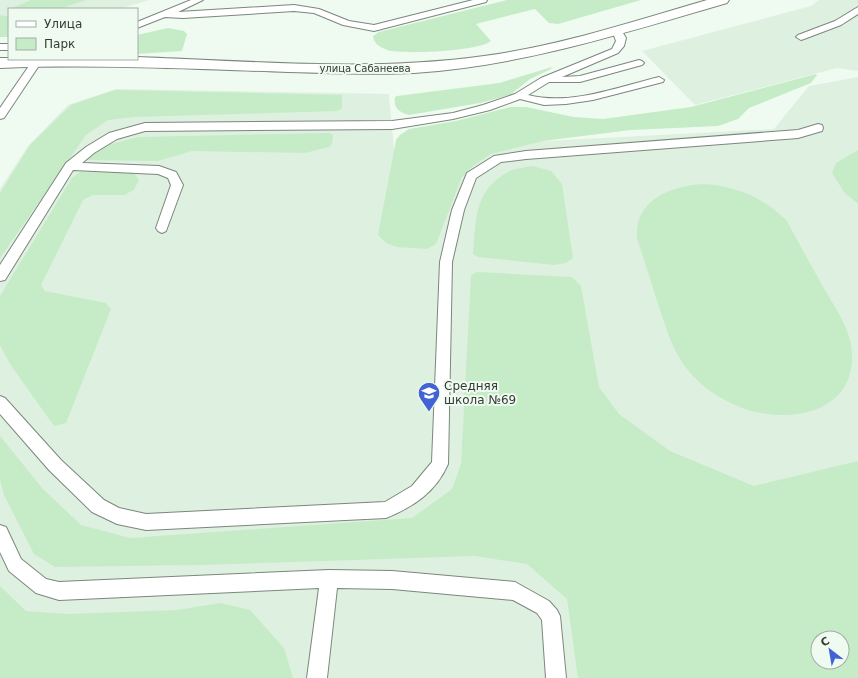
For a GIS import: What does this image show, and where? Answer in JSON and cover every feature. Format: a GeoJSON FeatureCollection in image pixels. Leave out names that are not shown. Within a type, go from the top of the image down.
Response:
{"type":"FeatureCollection","features":[{"type":"Feature","properties":{"kind":"street","name":"улица Сабанеева"},"geometry":{"type":"LineString","coordinates":[[0,63],[38,60],[312,68],[413,68],[510,56],[617,30],[722,0]]}},
{"type":"Feature","properties":{"kind":"lane"},"geometry":{"type":"LineString","coordinates":[[138,25],[199,0]]}},
{"type":"Feature","properties":{"kind":"lane"},"geometry":{"type":"LineString","coordinates":[[266,10],[267,3],[272,0]]}},
{"type":"Feature","properties":{"kind":"lane"},"geometry":{"type":"LineString","coordinates":[[164,14],[183,15],[214,12],[304,8],[316,11],[346,23],[374,28],[483,0]]}},
{"type":"Feature","properties":{"kind":"lane"},"geometry":{"type":"LineString","coordinates":[[801,37],[832,26],[850,17],[858,10]]}},
{"type":"Feature","properties":{"kind":"lane"},"geometry":{"type":"LineString","coordinates":[[0,276],[70,166],[90,150],[112,136],[145,128],[392,124],[453,116],[486,108],[520,96],[545,80],[615,51],[621,44],[622,37],[617,30]]}},
{"type":"Feature","properties":{"kind":"lane"},"geometry":{"type":"LineString","coordinates":[[0,116],[38,60]]}},
{"type":"Feature","properties":{"kind":"lane"},"geometry":{"type":"LineString","coordinates":[[545,80],[580,79],[639,63]]}},
{"type":"Feature","properties":{"kind":"lane"},"geometry":{"type":"LineString","coordinates":[[520,96],[553,102],[580,99],[658,80]]}},
{"type":"Feature","properties":{"kind":"lane"},"geometry":{"type":"LineString","coordinates":[[0,402],[55,465],[98,506],[117,516],[146,522],[386,510],[407,501],[426,486],[440,464],[446,262],[458,210],[471,176],[498,159],[636,146],[798,134],[818,128]]}},
{"type":"Feature","properties":{"kind":"lane"},"geometry":{"type":"LineString","coordinates":[[70,166],[159,170],[172,175],[177,185],[162,228]]}},
{"type":"Feature","properties":{"kind":"lane"},"geometry":{"type":"LineString","coordinates":[[0,533],[15,565],[42,587],[59,591],[329,579],[392,580],[516,591],[543,607],[551,616],[556,678]]}},
{"type":"Feature","properties":{"kind":"lane"},"geometry":{"type":"LineString","coordinates":[[317,678],[329,579]]}},
{"type":"Feature","properties":{"kind":"shaded area"},"geometry":{"type":"Polygon","coordinates":[[[0,0],[149,0],[123,8],[8,8],[8,33],[0,33],[0,0]]]}},
{"type":"Feature","properties":{"kind":"shaded area"},"geometry":{"type":"Polygon","coordinates":[[[819,0],[858,0],[858,71],[837,68],[695,105],[642,51],[811,6],[819,0]]]}},
{"type":"Feature","properties":{"kind":"shaded area","name":"Средняя школа №69"},"geometry":{"type":"Polygon","coordinates":[[[858,77],[858,678],[0,678],[0,189],[28,146],[68,105],[116,89],[389,94],[394,149],[774,129],[809,86],[858,77]]]}},
{"type":"Feature","properties":{"kind":"green space"},"geometry":{"type":"Polygon","coordinates":[[[31,0],[86,0],[62,8],[12,8],[31,0]]]}},
{"type":"Feature","properties":{"kind":"green space"},"geometry":{"type":"Polygon","coordinates":[[[507,0],[641,0],[558,24],[549,23],[535,9],[476,24],[491,41],[457,50],[408,52],[387,50],[376,43],[373,36],[379,32],[507,0]]]}},
{"type":"Feature","properties":{"kind":"green space"},"geometry":{"type":"Polygon","coordinates":[[[0,15],[8,17],[8,37],[0,37],[0,15]]]}},
{"type":"Feature","properties":{"kind":"green space"},"geometry":{"type":"Polygon","coordinates":[[[168,28],[184,31],[187,34],[182,51],[138,54],[138,35],[168,28]]]}},
{"type":"Feature","properties":{"kind":"green space"},"geometry":{"type":"Polygon","coordinates":[[[552,67],[551,69],[530,79],[510,95],[480,103],[409,115],[400,111],[395,104],[395,97],[397,96],[499,83],[552,67]]]}},
{"type":"Feature","properties":{"kind":"green space"},"geometry":{"type":"Polygon","coordinates":[[[816,74],[817,75],[811,83],[749,108],[738,119],[718,126],[631,130],[543,141],[491,154],[473,166],[462,177],[436,244],[427,249],[397,247],[386,243],[378,235],[396,140],[400,135],[409,129],[456,121],[510,107],[526,107],[574,117],[603,119],[691,107],[816,74]]]}},
{"type":"Feature","properties":{"kind":"green space"},"geometry":{"type":"Polygon","coordinates":[[[115,90],[342,95],[342,108],[337,111],[133,117],[108,120],[86,135],[0,258],[0,193],[30,145],[71,105],[115,90]]]}},
{"type":"Feature","properties":{"kind":"green space"},"geometry":{"type":"Polygon","coordinates":[[[330,133],[333,135],[332,144],[329,147],[305,153],[192,151],[158,161],[88,160],[108,145],[138,137],[330,133]]]}},
{"type":"Feature","properties":{"kind":"green space"},"geometry":{"type":"Polygon","coordinates":[[[858,150],[858,204],[844,192],[832,173],[836,163],[858,150]]]}},
{"type":"Feature","properties":{"kind":"green space"},"geometry":{"type":"Polygon","coordinates":[[[533,166],[551,171],[562,184],[573,258],[566,263],[554,265],[478,257],[473,254],[479,205],[490,186],[500,177],[512,170],[533,166]]]}},
{"type":"Feature","properties":{"kind":"green space"},"geometry":{"type":"Polygon","coordinates":[[[80,172],[134,173],[139,180],[134,190],[124,195],[93,195],[83,200],[41,285],[45,291],[106,303],[111,309],[66,423],[54,426],[10,364],[0,345],[0,296],[72,178],[80,172]]]}},
{"type":"Feature","properties":{"kind":"green space"},"geometry":{"type":"Polygon","coordinates":[[[702,184],[726,187],[748,194],[759,199],[787,221],[842,320],[851,344],[852,353],[850,373],[843,389],[831,401],[816,409],[799,414],[781,415],[745,409],[721,398],[706,388],[682,363],[667,330],[658,304],[637,238],[638,225],[642,214],[648,205],[657,198],[678,188],[702,184]]]}},
{"type":"Feature","properties":{"kind":"green space"},"geometry":{"type":"Polygon","coordinates":[[[477,272],[572,277],[581,286],[599,387],[619,414],[670,451],[754,486],[858,461],[858,678],[578,678],[567,599],[527,564],[475,556],[201,565],[55,567],[34,554],[4,495],[0,480],[0,436],[43,489],[81,525],[130,538],[412,518],[452,489],[461,464],[471,275],[477,272]]]}},
{"type":"Feature","properties":{"kind":"green space"},"geometry":{"type":"Polygon","coordinates":[[[0,586],[26,611],[67,614],[177,610],[221,603],[250,610],[284,648],[293,678],[0,678],[0,586]]]}},
{"type":"Feature","properties":{"kind":"place","name":"Средняя школа №69"},"geometry":{"type":"Point","coordinates":[429,412]}}]}
